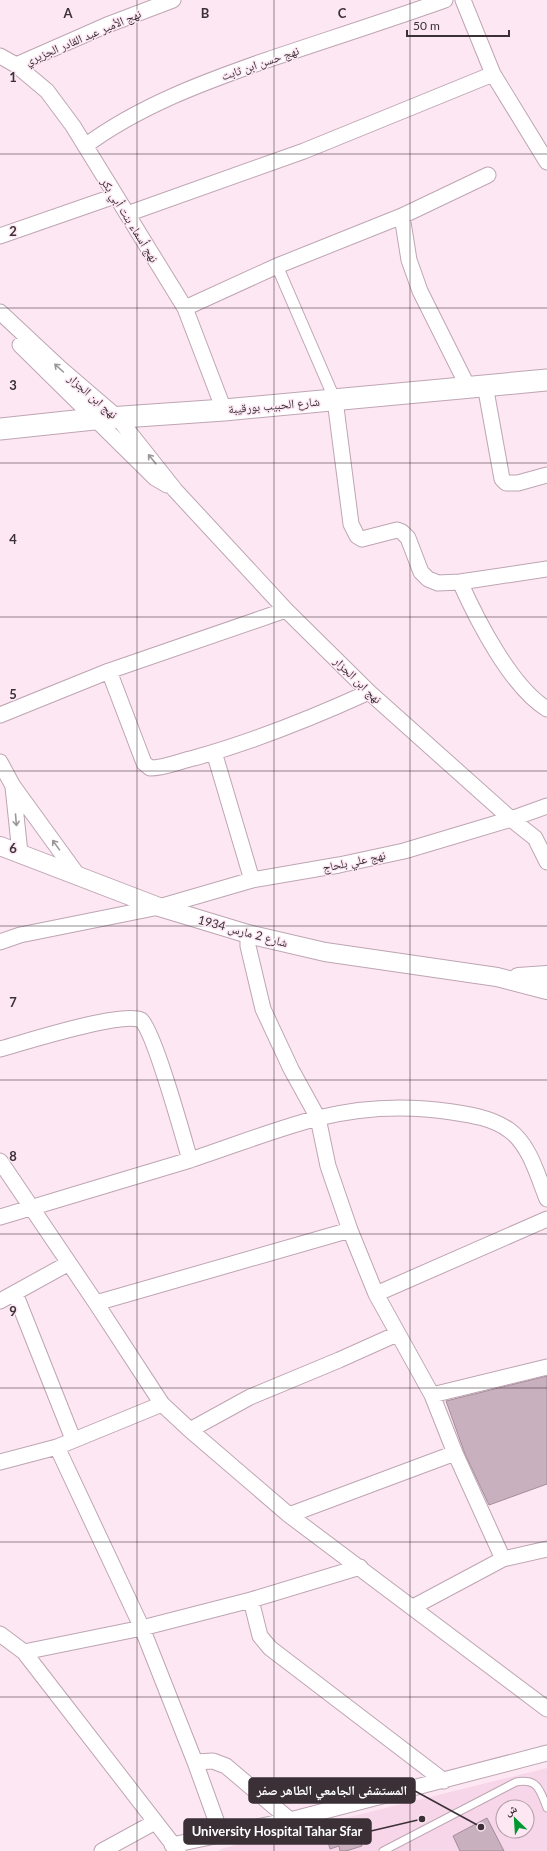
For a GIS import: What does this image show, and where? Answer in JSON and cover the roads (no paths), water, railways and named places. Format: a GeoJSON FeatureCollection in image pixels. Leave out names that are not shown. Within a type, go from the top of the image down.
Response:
{"type":"FeatureCollection","features":[{"type":"Feature","properties":{"kind":"main road","name":"شارع الحبيب بورقيبة"},"geometry":{"type":"LineString","coordinates":[[0,429],[94,419],[224,410],[547,380]]}},
{"type":"Feature","properties":{"kind":"street","name":"نهج اﻷمير عبد القادر الجزيري"},"geometry":{"type":"LineString","coordinates":[[16,65],[107,25],[173,0]]}},
{"type":"Feature","properties":{"kind":"street","name":"نهج حسن ابن ثابت"},"geometry":{"type":"LineString","coordinates":[[85,146],[102,133],[139,113],[208,81],[427,3],[445,0]]}},
{"type":"Feature","properties":{"kind":"street"},"geometry":{"type":"LineString","coordinates":[[463,0],[494,74],[547,162]]}},
{"type":"Feature","properties":{"kind":"street","name":"نهج أسماء بنت أبي بكر"},"geometry":{"type":"LineString","coordinates":[[0,56],[16,65],[46,91],[60,107],[85,146],[185,308],[224,410]]}},
{"type":"Feature","properties":{"kind":"street"},"geometry":{"type":"LineString","coordinates":[[127,214],[304,151],[494,74]]}},
{"type":"Feature","properties":{"kind":"street"},"geometry":{"type":"LineString","coordinates":[[185,308],[277,266],[402,216],[488,175]]}},
{"type":"Feature","properties":{"kind":"street"},"geometry":{"type":"LineString","coordinates":[[0,236],[115,196]]}},
{"type":"Feature","properties":{"kind":"street"},"geometry":{"type":"LineString","coordinates":[[402,216],[409,260],[420,291],[476,386],[502,479],[506,483],[518,484],[547,475]]}},
{"type":"Feature","properties":{"kind":"street"},"geometry":{"type":"LineString","coordinates":[[277,266],[336,400],[351,524],[357,536],[362,538],[397,530],[402,532],[408,538],[421,572],[428,579],[438,583],[460,582],[547,569]]}},
{"type":"Feature","properties":{"kind":"street","name":"نهج ابن الجزار"},"geometry":{"type":"LineString","coordinates":[[0,312],[61,370],[118,418],[175,490],[286,610],[369,692],[511,819],[541,841],[547,862]]}},
{"type":"Feature","properties":{"kind":"street","name":"نهج ابن الجزار"},"geometry":{"type":"LineString","coordinates":[[0,324],[155,478],[175,490]]}},
{"type":"Feature","properties":{"kind":"street"},"geometry":{"type":"LineString","coordinates":[[460,582],[475,616],[504,663],[528,692],[547,709]]}},
{"type":"Feature","properties":{"kind":"street"},"geometry":{"type":"LineString","coordinates":[[0,715],[109,671],[286,610]]}},
{"type":"Feature","properties":{"kind":"street"},"geometry":{"type":"LineString","coordinates":[[109,671],[146,766],[155,768],[214,752],[307,720],[369,692]]}},
{"type":"Feature","properties":{"kind":"street"},"geometry":{"type":"LineString","coordinates":[[214,752],[252,880]]}},
{"type":"Feature","properties":{"kind":"street"},"geometry":{"type":"LineString","coordinates":[[0,762],[13,786],[79,877]]}},
{"type":"Feature","properties":{"kind":"street"},"geometry":{"type":"LineString","coordinates":[[13,786],[20,853]]}},
{"type":"Feature","properties":{"kind":"street","name":"نهج علي بلحاج"},"geometry":{"type":"LineString","coordinates":[[0,942],[20,935],[159,907],[252,880],[339,865],[404,851],[511,819],[547,806]]}},
{"type":"Feature","properties":{"kind":"street","name":"شارع 2 مارس 1934"},"geometry":{"type":"LineString","coordinates":[[0,846],[159,907],[248,934],[324,952],[497,977],[547,990]]}},
{"type":"Feature","properties":{"kind":"street"},"geometry":{"type":"LineString","coordinates":[[248,934],[248,946],[263,1009],[291,1069],[318,1118],[328,1166],[350,1230],[376,1294],[432,1395],[455,1453],[503,1559]]}},
{"type":"Feature","properties":{"kind":"street","name":"شارع 2 مارس 1934"},"geometry":{"type":"LineString","coordinates":[[497,977],[547,975]]}},
{"type":"Feature","properties":{"kind":"street"},"geometry":{"type":"LineString","coordinates":[[0,1049],[94,1024],[128,1017],[141,1020],[147,1027],[155,1049],[190,1160]]}},
{"type":"Feature","properties":{"kind":"street"},"geometry":{"type":"LineString","coordinates":[[0,1217],[190,1160],[318,1118],[379,1108],[408,1108],[479,1116],[498,1123],[511,1131],[521,1142],[547,1199]]}},
{"type":"Feature","properties":{"kind":"street"},"geometry":{"type":"LineString","coordinates":[[0,1161],[162,1404],[289,1515],[547,1709]]}},
{"type":"Feature","properties":{"kind":"street"},"geometry":{"type":"LineString","coordinates":[[376,1294],[547,1219]]}},
{"type":"Feature","properties":{"kind":"street"},"geometry":{"type":"LineString","coordinates":[[96,1303],[350,1230]]}},
{"type":"Feature","properties":{"kind":"street"},"geometry":{"type":"LineString","coordinates":[[0,1301],[69,1263]]}},
{"type":"Feature","properties":{"kind":"street"},"geometry":{"type":"LineString","coordinates":[[15,1293],[73,1439]]}},
{"type":"Feature","properties":{"kind":"street"},"geometry":{"type":"LineString","coordinates":[[190,1430],[250,1397],[397,1334]]}},
{"type":"Feature","properties":{"kind":"street"},"geometry":{"type":"LineString","coordinates":[[432,1395],[547,1367]]}},
{"type":"Feature","properties":{"kind":"street"},"geometry":{"type":"LineString","coordinates":[[0,1462],[57,1446],[162,1404]]}},
{"type":"Feature","properties":{"kind":"street"},"geometry":{"type":"LineString","coordinates":[[57,1446],[142,1628],[195,1762],[221,1834]]}},
{"type":"Feature","properties":{"kind":"street"},"geometry":{"type":"LineString","coordinates":[[289,1515],[455,1453]]}},
{"type":"Feature","properties":{"kind":"street"},"geometry":{"type":"LineString","coordinates":[[413,1608],[503,1559],[547,1549]]}},
{"type":"Feature","properties":{"kind":"street"},"geometry":{"type":"LineString","coordinates":[[24,1652],[142,1628],[251,1600],[360,1567]]}},
{"type":"Feature","properties":{"kind":"street"},"geometry":{"type":"LineString","coordinates":[[251,1600],[260,1636],[270,1648],[444,1781]]}},
{"type":"Feature","properties":{"kind":"street"},"geometry":{"type":"LineString","coordinates":[[0,1634],[24,1652],[175,1848],[221,1834],[290,1820],[547,1753]]}},
{"type":"Feature","properties":{"kind":"street"},"geometry":{"type":"LineString","coordinates":[[195,1762],[213,1761],[226,1766],[290,1820]]}},
{"type":"Feature","properties":{"kind":"street"},"geometry":{"type":"LineString","coordinates":[[102,1851],[155,1822]]}},
{"type":"Feature","properties":{"kind":"lane"},"geometry":{"type":"LineString","coordinates":[[383,1851],[516,1782],[524,1780],[533,1782],[538,1786],[547,1808]]}},
{"type":"Feature","properties":{"kind":"place","name":"University Hospital Tahar Sfar"},"geometry":{"type":"Point","coordinates":[422,1819]}},
{"type":"Feature","properties":{"kind":"place","name":"المستشفى الجامعي الطاهر صفر"},"geometry":{"type":"Point","coordinates":[481,1827]}}]}
